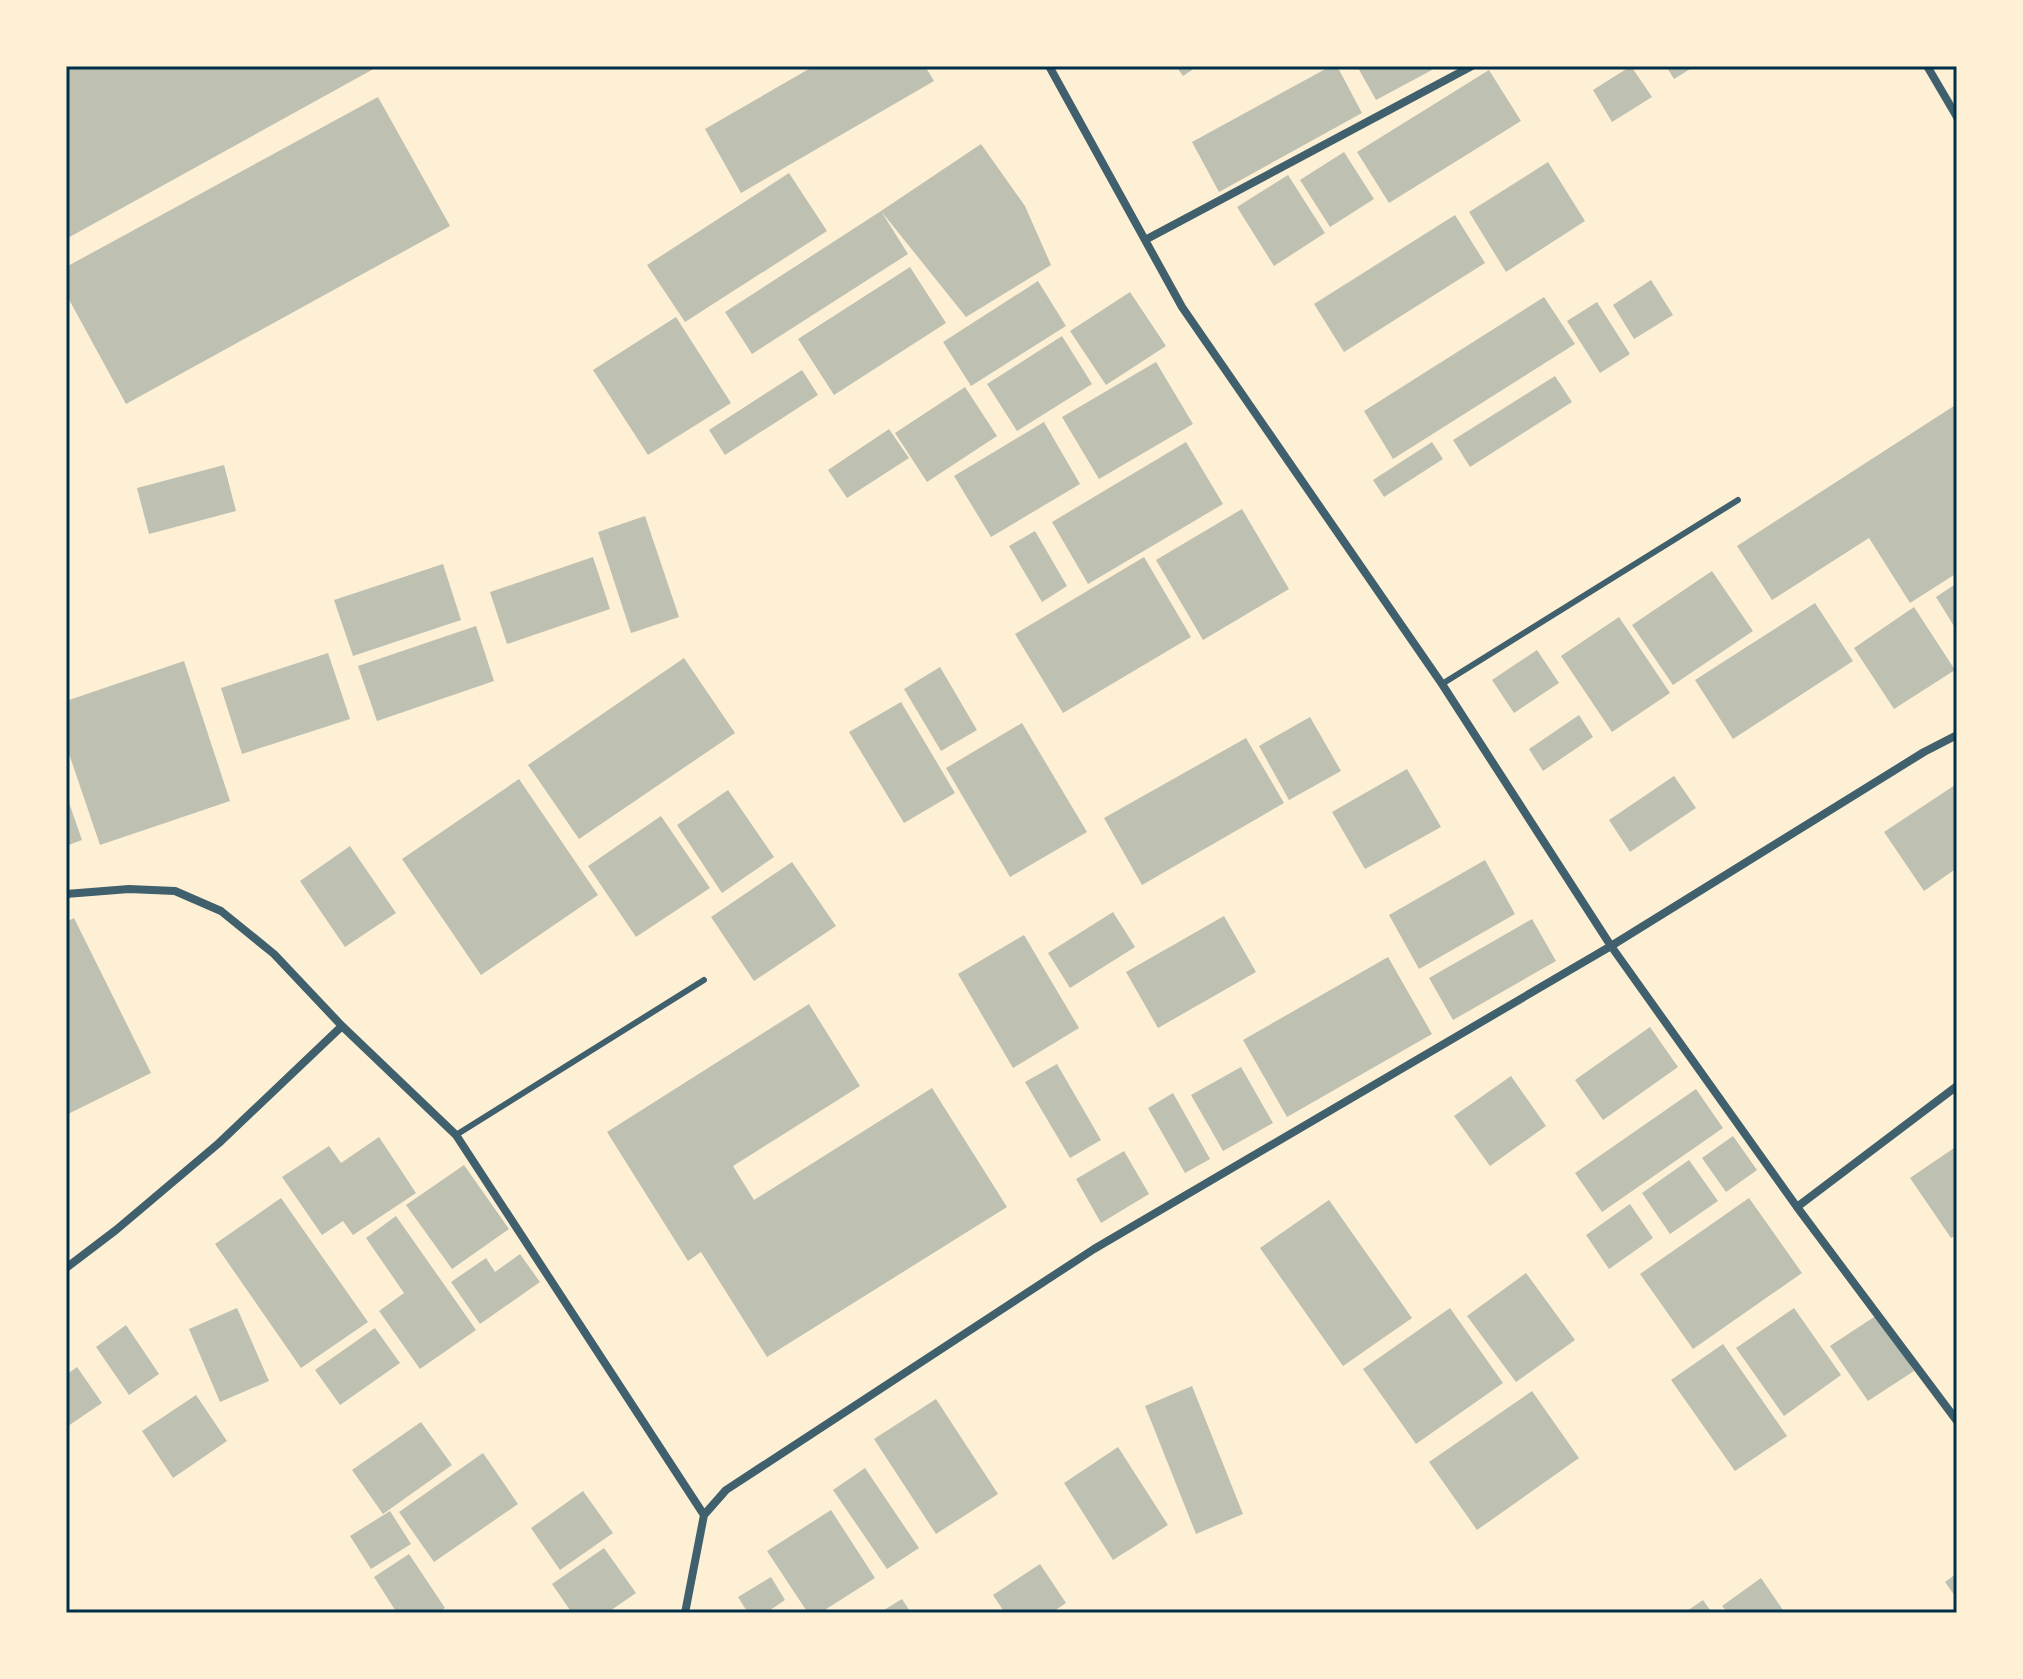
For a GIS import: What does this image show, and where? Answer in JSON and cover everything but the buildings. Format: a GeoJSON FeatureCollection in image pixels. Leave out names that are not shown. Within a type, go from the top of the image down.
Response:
{"type":"FeatureCollection","features":[{"type":"Feature","properties":{"kind":"street"},"geometry":{"type":"LineString","coordinates":[[1049,66],[1182,307],[1442,684],[1611,946],[1797,1207],[1957,1421]]}},
{"type":"Feature","properties":{"kind":"street"},"geometry":{"type":"LineString","coordinates":[[1145,240],[1472,66]]}},
{"type":"Feature","properties":{"kind":"street"},"geometry":{"type":"LineString","coordinates":[[1927,66],[1957,117]]}},
{"type":"Feature","properties":{"kind":"street"},"geometry":{"type":"LineString","coordinates":[[685,1613],[704,1515],[726,1490],[1094,1249],[1611,946],[1924,752],[1957,735]]}},
{"type":"Feature","properties":{"kind":"street"},"geometry":{"type":"LineString","coordinates":[[66,894],[129,889],[175,891],[221,911],[274,954],[342,1026],[456,1135],[704,1515]]}},
{"type":"Feature","properties":{"kind":"street"},"geometry":{"type":"LineString","coordinates":[[66,1268],[219,1143],[342,1026]]}},
{"type":"Feature","properties":{"kind":"street"},"geometry":{"type":"LineString","coordinates":[[1797,1207],[1957,1086]]}},
{"type":"Feature","properties":{"kind":"lane"},"geometry":{"type":"LineString","coordinates":[[1442,684],[1738,500]]}},
{"type":"Feature","properties":{"kind":"lane"},"geometry":{"type":"LineString","coordinates":[[456,1135],[704,980]]}}]}
